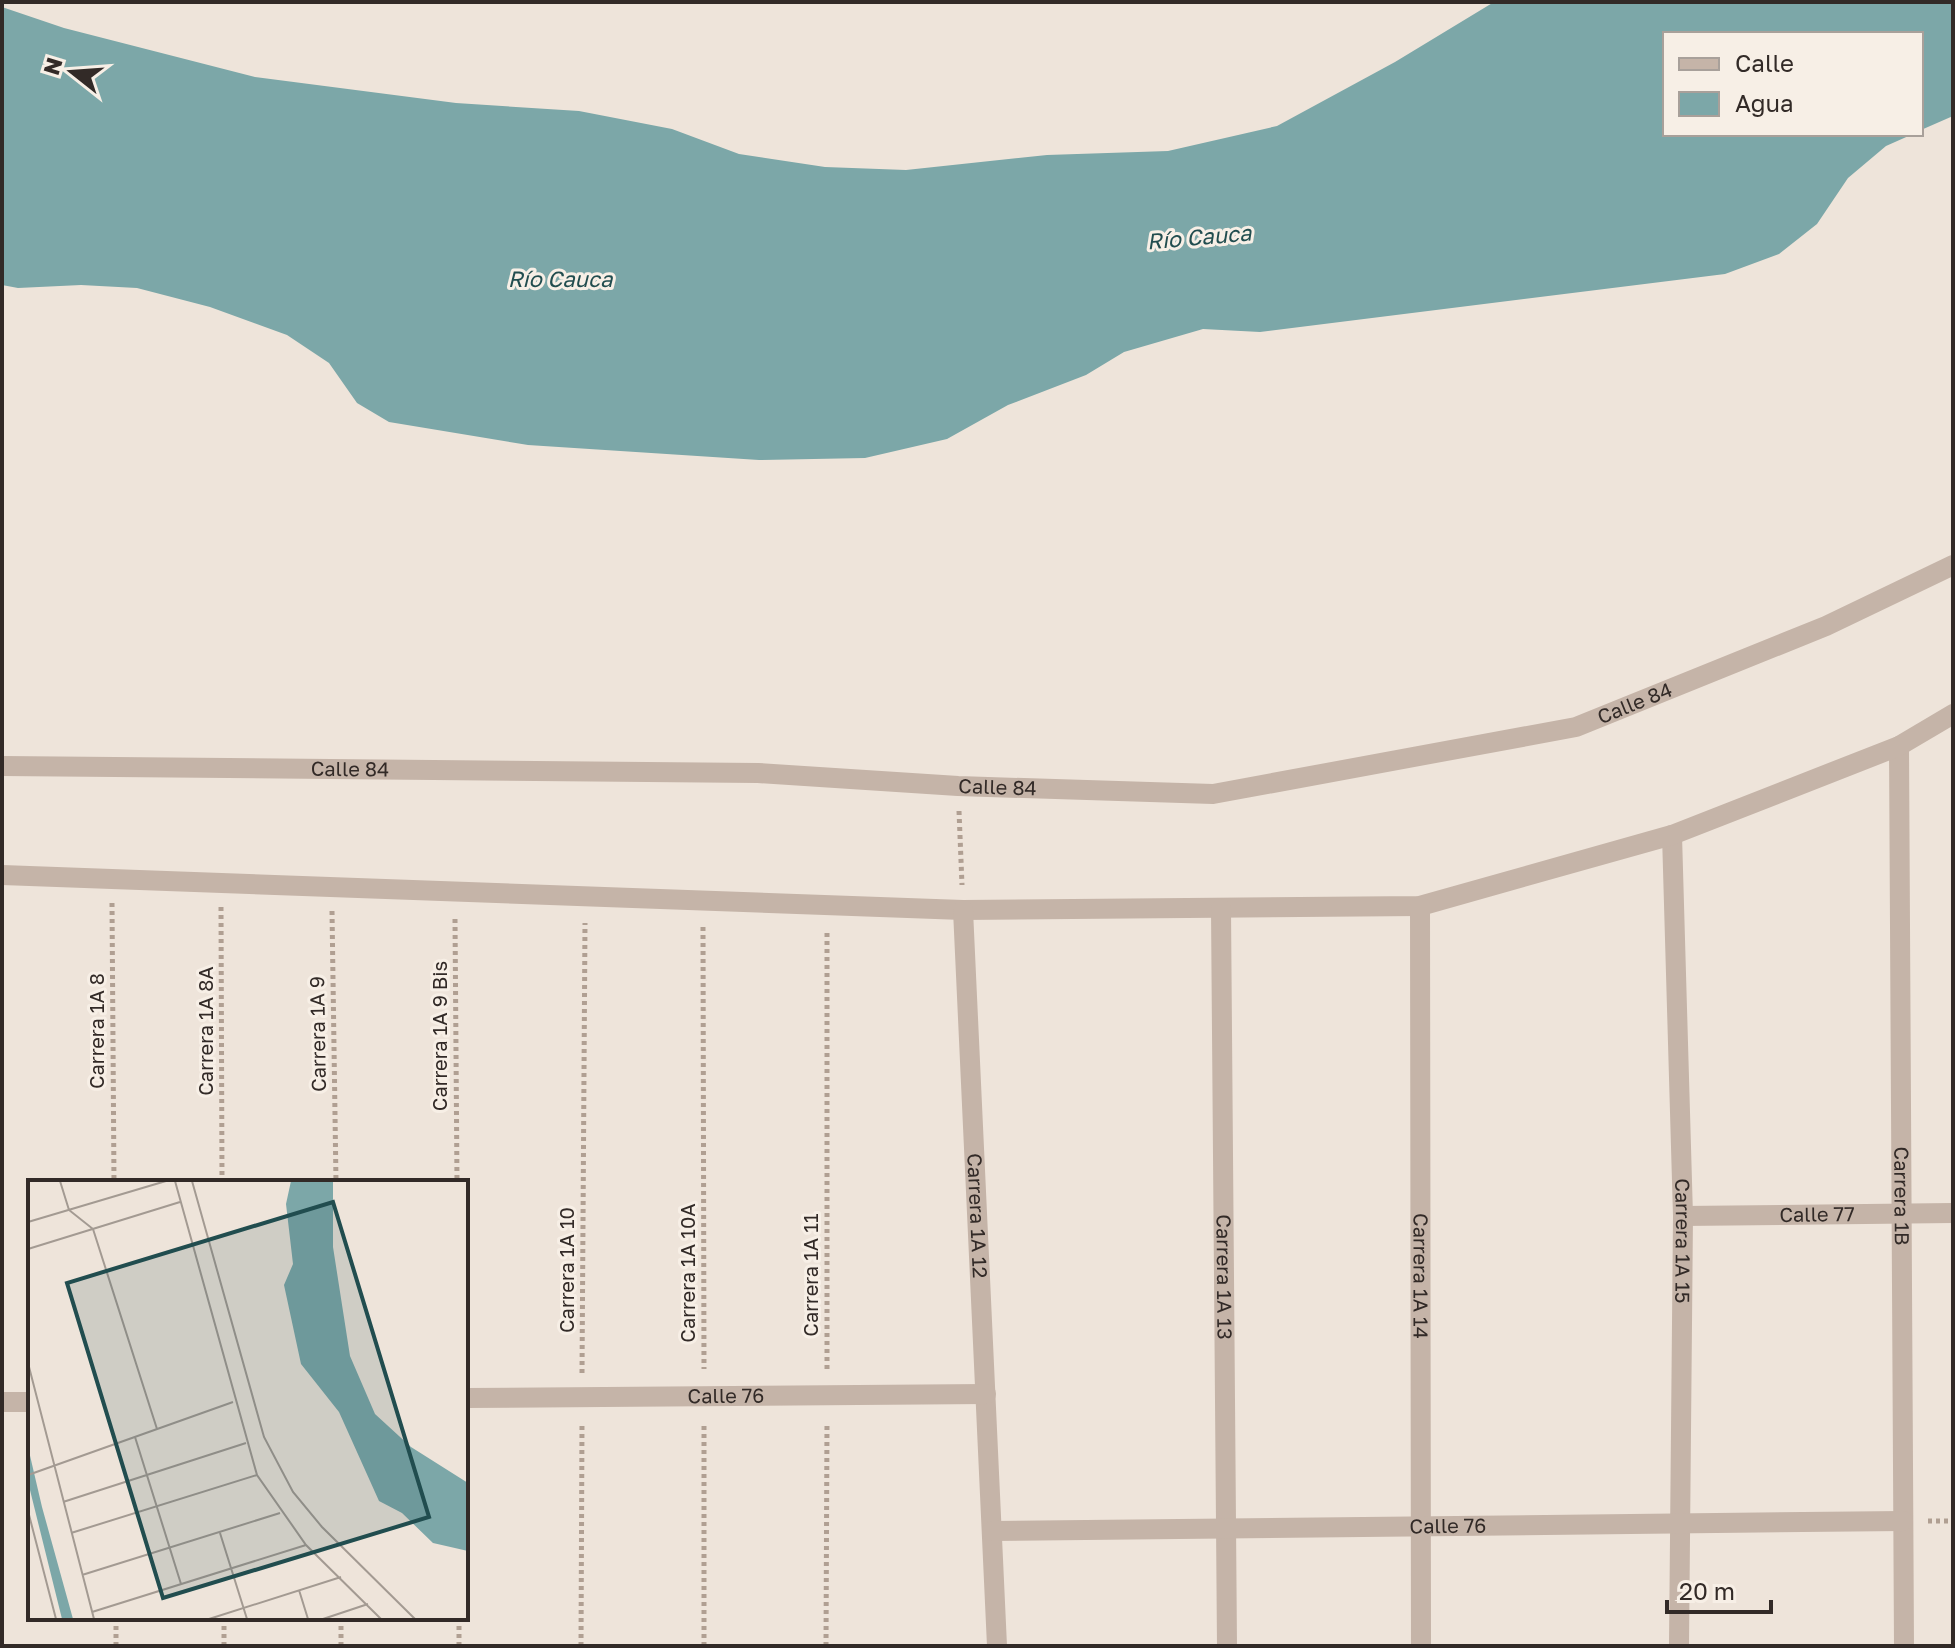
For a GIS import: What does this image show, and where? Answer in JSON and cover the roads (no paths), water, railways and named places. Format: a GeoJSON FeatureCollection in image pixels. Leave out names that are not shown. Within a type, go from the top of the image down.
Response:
{"type":"FeatureCollection","features":[{"type":"Feature","properties":{"kind":"street","name":"Calle 84"},"geometry":{"type":"LineString","coordinates":[[2,766],[758,773],[958,786],[1213,794],[1576,727],[1826,626],[1953,565]]}},
{"type":"Feature","properties":{"kind":"street"},"geometry":{"type":"LineString","coordinates":[[2,875],[585,893],[963,910],[1420,906],[1672,835],[1899,746],[1953,714]]}},
{"type":"Feature","properties":{"kind":"street","name":"Carrera 1B"},"geometry":{"type":"LineString","coordinates":[[1899,746],[1904,1646]]}},
{"type":"Feature","properties":{"kind":"street","name":"Carrera 1A 15"},"geometry":{"type":"LineString","coordinates":[[1672,835],[1683,1216],[1677,1524],[1679,1646]]}},
{"type":"Feature","properties":{"kind":"street","name":"Carrera 1A 14"},"geometry":{"type":"LineString","coordinates":[[1420,906],[1421,1646]]}},
{"type":"Feature","properties":{"kind":"street","name":"Carrera 1A 13"},"geometry":{"type":"LineString","coordinates":[[1221,909],[1227,1646]]}},
{"type":"Feature","properties":{"kind":"street","name":"Carrera 1A 12"},"geometry":{"type":"LineString","coordinates":[[963,910],[997,1646]]}},
{"type":"Feature","properties":{"kind":"street","name":"Calle 77"},"geometry":{"type":"LineString","coordinates":[[1683,1216],[1953,1213]]}},
{"type":"Feature","properties":{"kind":"street","name":"Calle 76"},"geometry":{"type":"LineString","coordinates":[[468,1398],[986,1394]]}},
{"type":"Feature","properties":{"kind":"street"},"geometry":{"type":"LineString","coordinates":[[2,1402],[28,1402]]}},
{"type":"Feature","properties":{"kind":"street","name":"Calle 76"},"geometry":{"type":"LineString","coordinates":[[992,1531],[1903,1521]]}},
{"type":"Feature","properties":{"kind":"water","name":"Río Cauca"},"geometry":{"type":"Polygon","coordinates":[[[1494,2],[1953,2],[1953,116],[1923,129],[1923,32],[1663,32],[1663,136],[1908,136],[1886,146],[1848,178],[1817,224],[1779,254],[1725,274],[1260,332],[1203,329],[1124,352],[1086,375],[1008,405],[947,439],[865,458],[759,460],[528,445],[389,422],[357,403],[329,363],[287,335],[210,307],[137,288],[81,285],[18,288],[2,285],[2,7],[64,28],[255,77],[456,103],[579,111],[672,129],[739,154],[825,167],[906,170],[1047,155],[1168,151],[1277,126],[1395,62],[1494,2]]]}}]}
